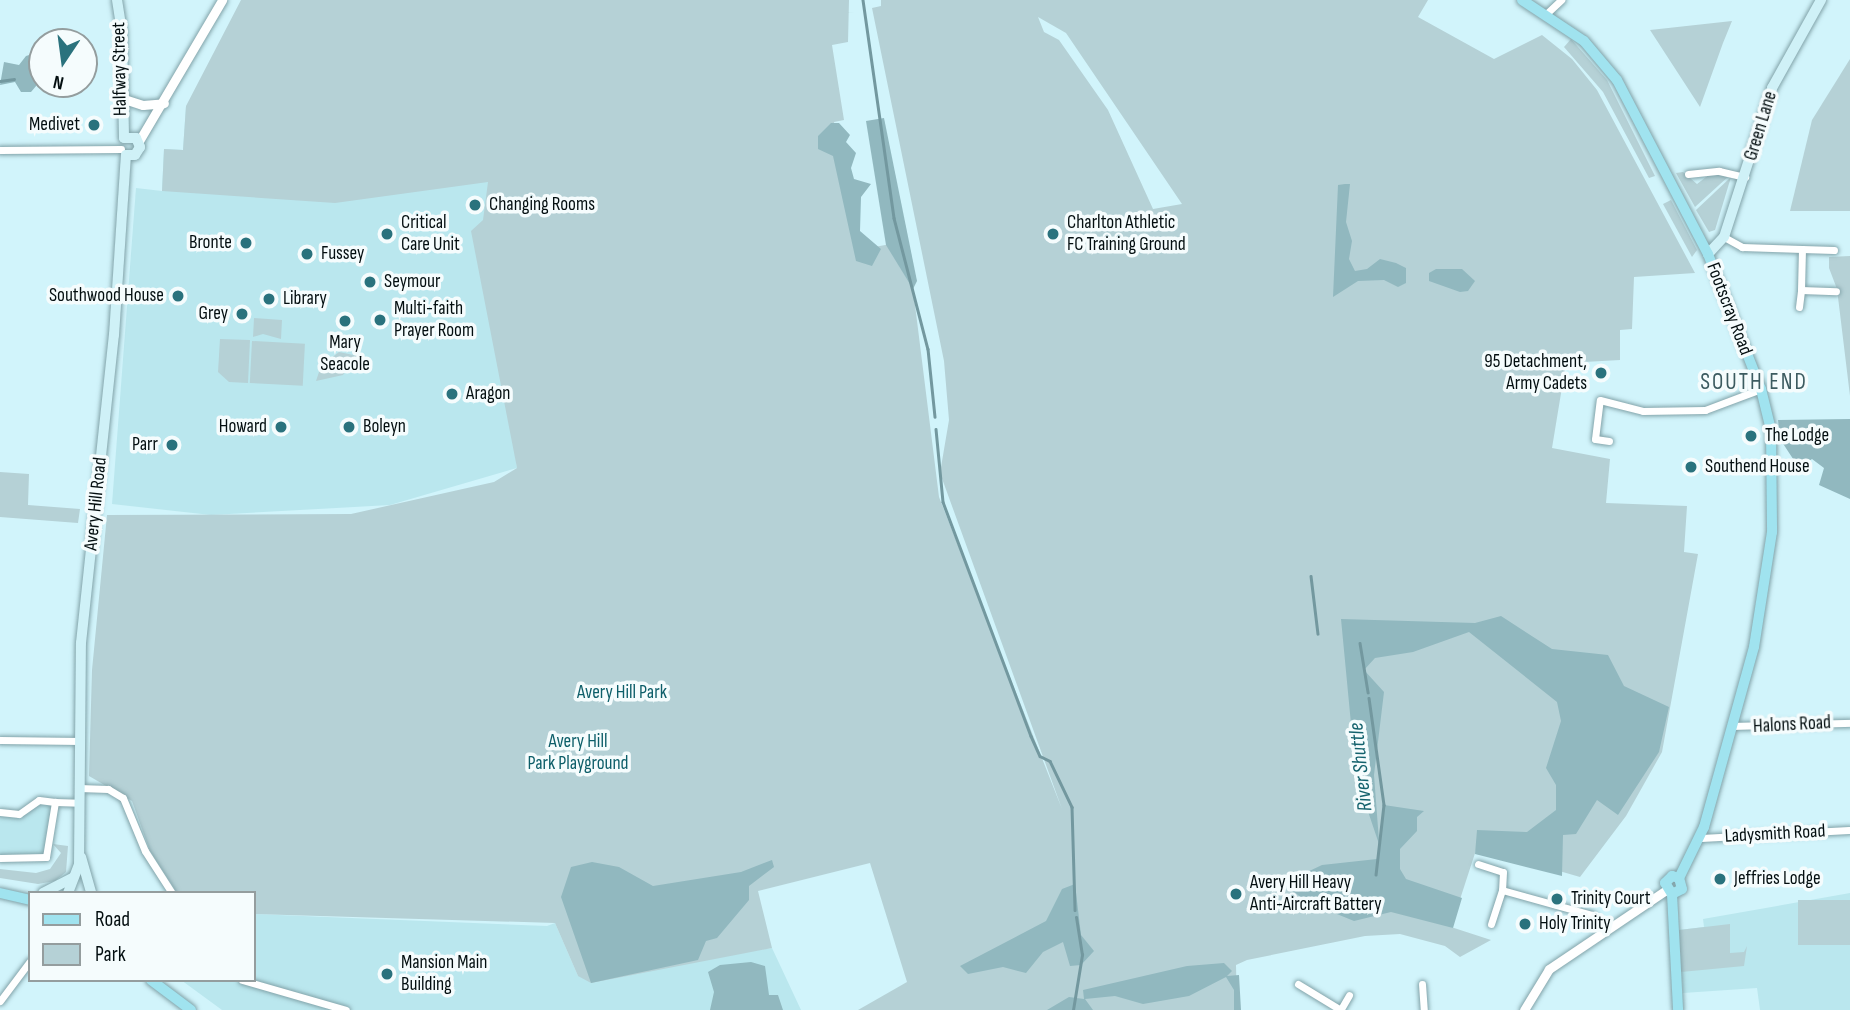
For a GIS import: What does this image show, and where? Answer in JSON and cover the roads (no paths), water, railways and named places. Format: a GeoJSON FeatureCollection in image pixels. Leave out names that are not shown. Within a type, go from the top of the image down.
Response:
{"type":"FeatureCollection","features":[{"type":"Feature","properties":{"kind":"main road","name":"Halfway Street"},"geometry":{"type":"LineString","coordinates":[[117,0],[122,33],[123,152]]}},
{"type":"Feature","properties":{"kind":"main road","name":"Footscray Road"},"geometry":{"type":"LineString","coordinates":[[1522,0],[1584,41],[1610,68],[1707,254],[1760,389],[1773,444],[1772,532],[1754,647],[1734,726],[1700,838],[1679,878],[1682,889],[1669,892]]}},
{"type":"Feature","properties":{"kind":"main road","name":"Green Lane"},"geometry":{"type":"LineString","coordinates":[[1707,254],[1724,237],[1772,88],[1821,0]]}},
{"type":"Feature","properties":{"kind":"main road"},"geometry":{"type":"LineString","coordinates":[[123,152],[138,153],[139,141],[124,138]]}},
{"type":"Feature","properties":{"kind":"main road","name":"Avery Hill Road"},"geometry":{"type":"LineString","coordinates":[[69,891],[79,853],[81,643],[112,357],[123,152]]}},
{"type":"Feature","properties":{"kind":"main road","name":"Avery Hill Road"},"geometry":{"type":"LineString","coordinates":[[79,853],[90,891]]}},
{"type":"Feature","properties":{"kind":"main road"},"geometry":{"type":"LineString","coordinates":[[47,891],[75,876]]}},
{"type":"Feature","properties":{"kind":"main road"},"geometry":{"type":"LineString","coordinates":[[1669,892],[1678,1010]]}},
{"type":"Feature","properties":{"kind":"main road"},"geometry":{"type":"LineString","coordinates":[[0,893],[28,899]]}},
{"type":"Feature","properties":{"kind":"main road"},"geometry":{"type":"LineString","coordinates":[[154,982],[191,1010]]}},
{"type":"Feature","properties":{"kind":"street"},"geometry":{"type":"LineString","coordinates":[[139,141],[164,103],[222,0]]}},
{"type":"Feature","properties":{"kind":"street"},"geometry":{"type":"LineString","coordinates":[[1546,14],[1561,0]]}},
{"type":"Feature","properties":{"kind":"street"},"geometry":{"type":"LineString","coordinates":[[121,98],[143,105],[164,103]]}},
{"type":"Feature","properties":{"kind":"street"},"geometry":{"type":"LineString","coordinates":[[0,150],[123,152]]}},
{"type":"Feature","properties":{"kind":"street"},"geometry":{"type":"LineString","coordinates":[[1688,174],[1719,171],[1745,177]]}},
{"type":"Feature","properties":{"kind":"street"},"geometry":{"type":"LineString","coordinates":[[1724,237],[1742,247],[1834,250]]}},
{"type":"Feature","properties":{"kind":"street"},"geometry":{"type":"LineString","coordinates":[[1799,307],[1801,249]]}},
{"type":"Feature","properties":{"kind":"street"},"geometry":{"type":"LineString","coordinates":[[1801,290],[1836,291]]}},
{"type":"Feature","properties":{"kind":"street"},"geometry":{"type":"LineString","coordinates":[[1609,441],[1595,439],[1600,400],[1643,411],[1705,410],[1760,389]]}},
{"type":"Feature","properties":{"kind":"street","name":"Halons Road"},"geometry":{"type":"LineString","coordinates":[[1734,726],[1850,723]]}},
{"type":"Feature","properties":{"kind":"street"},"geometry":{"type":"LineString","coordinates":[[0,740],[79,741]]}},
{"type":"Feature","properties":{"kind":"street"},"geometry":{"type":"LineString","coordinates":[[79,788],[108,789],[123,798],[145,850],[171,891]]}},
{"type":"Feature","properties":{"kind":"street"},"geometry":{"type":"LineString","coordinates":[[0,812],[19,814],[39,800],[79,803]]}},
{"type":"Feature","properties":{"kind":"street"},"geometry":{"type":"LineString","coordinates":[[0,858],[46,857],[55,802]]}},
{"type":"Feature","properties":{"kind":"street","name":"Ladysmith Road"},"geometry":{"type":"LineString","coordinates":[[1700,838],[1850,830]]}},
{"type":"Feature","properties":{"kind":"street"},"geometry":{"type":"LineString","coordinates":[[1478,864],[1503,872],[1502,890],[1491,924]]}},
{"type":"Feature","properties":{"kind":"street"},"geometry":{"type":"LineString","coordinates":[[1502,890],[1592,915],[1604,929]]}},
{"type":"Feature","properties":{"kind":"street"},"geometry":{"type":"LineString","coordinates":[[1524,1010],[1549,969],[1604,929],[1669,892]]}},
{"type":"Feature","properties":{"kind":"street"},"geometry":{"type":"LineString","coordinates":[[0,1001],[28,964]]}},
{"type":"Feature","properties":{"kind":"street"},"geometry":{"type":"LineString","coordinates":[[249,982],[346,1010]]}},
{"type":"Feature","properties":{"kind":"street"},"geometry":{"type":"LineString","coordinates":[[1298,984],[1341,1010],[1349,995]]}},
{"type":"Feature","properties":{"kind":"street"},"geometry":{"type":"LineString","coordinates":[[1422,984],[1424,1010]]}},
{"type":"Feature","properties":{"kind":"waterway"},"geometry":{"type":"LineString","coordinates":[[863,0],[894,218],[928,349],[935,417]]}},
{"type":"Feature","properties":{"kind":"waterway","name":"River Shuttle"},"geometry":{"type":"LineString","coordinates":[[0,81],[14,79]]}},
{"type":"Feature","properties":{"kind":"waterway"},"geometry":{"type":"LineString","coordinates":[[936,429],[943,502],[1031,736],[1040,756],[1050,761],[1072,807],[1075,910]]}},
{"type":"Feature","properties":{"kind":"waterway","name":"River Shuttle"},"geometry":{"type":"LineString","coordinates":[[1311,576],[1318,634]]}},
{"type":"Feature","properties":{"kind":"waterway","name":"River Shuttle"},"geometry":{"type":"LineString","coordinates":[[1360,643],[1368,692]]}},
{"type":"Feature","properties":{"kind":"waterway","name":"River Shuttle"},"geometry":{"type":"LineString","coordinates":[[1369,698],[1384,805],[1376,875]]}},
{"type":"Feature","properties":{"kind":"waterway"},"geometry":{"type":"LineString","coordinates":[[1073,1010],[1082,955],[1076,917]]}},
{"type":"Feature","properties":{"kind":"place","name":"Medivet"},"geometry":{"type":"Point","coordinates":[94,125]}},
{"type":"Feature","properties":{"kind":"place","name":"Changing Rooms"},"geometry":{"type":"Point","coordinates":[475,205]}},
{"type":"Feature","properties":{"kind":"place","name":"Critical Care Unit"},"geometry":{"type":"Point","coordinates":[387,234]}},
{"type":"Feature","properties":{"kind":"place","name":"Charlton Athletic FC Training Ground"},"geometry":{"type":"Point","coordinates":[1053,234]}},
{"type":"Feature","properties":{"kind":"place","name":"Bronte"},"geometry":{"type":"Point","coordinates":[246,243]}},
{"type":"Feature","properties":{"kind":"place","name":"Fussey"},"geometry":{"type":"Point","coordinates":[307,254]}},
{"type":"Feature","properties":{"kind":"place","name":"Seymour"},"geometry":{"type":"Point","coordinates":[370,282]}},
{"type":"Feature","properties":{"kind":"place","name":"Southwood House"},"geometry":{"type":"Point","coordinates":[178,296]}},
{"type":"Feature","properties":{"kind":"place","name":"Library"},"geometry":{"type":"Point","coordinates":[269,299]}},
{"type":"Feature","properties":{"kind":"place","name":"Grey"},"geometry":{"type":"Point","coordinates":[242,314]}},
{"type":"Feature","properties":{"kind":"place","name":"Multi-faith Prayer Room"},"geometry":{"type":"Point","coordinates":[380,320]}},
{"type":"Feature","properties":{"kind":"place","name":"Mary Seacole"},"geometry":{"type":"Point","coordinates":[345,321]}},
{"type":"Feature","properties":{"kind":"place","name":"95 Detachment, Army Cadets"},"geometry":{"type":"Point","coordinates":[1601,373]}},
{"type":"Feature","properties":{"kind":"place","name":"Aragon"},"geometry":{"type":"Point","coordinates":[452,394]}},
{"type":"Feature","properties":{"kind":"place","name":"Howard"},"geometry":{"type":"Point","coordinates":[281,427]}},
{"type":"Feature","properties":{"kind":"place","name":"Boleyn"},"geometry":{"type":"Point","coordinates":[349,427]}},
{"type":"Feature","properties":{"kind":"place","name":"The Lodge"},"geometry":{"type":"Point","coordinates":[1751,436]}},
{"type":"Feature","properties":{"kind":"place","name":"Parr"},"geometry":{"type":"Point","coordinates":[172,445]}},
{"type":"Feature","properties":{"kind":"place","name":"Southend House"},"geometry":{"type":"Point","coordinates":[1691,467]}},
{"type":"Feature","properties":{"kind":"place","name":"Jeffries Lodge"},"geometry":{"type":"Point","coordinates":[1720,879]}},
{"type":"Feature","properties":{"kind":"place","name":"Avery Hill Heavy Anti-Aircraft Battery"},"geometry":{"type":"Point","coordinates":[1236,894]}},
{"type":"Feature","properties":{"kind":"place","name":"Trinity Court"},"geometry":{"type":"Point","coordinates":[1557,899]}},
{"type":"Feature","properties":{"kind":"place","name":"Holy Trinity"},"geometry":{"type":"Point","coordinates":[1525,924]}},
{"type":"Feature","properties":{"kind":"place","name":"Mansion Main Building"},"geometry":{"type":"Point","coordinates":[387,974]}},
{"type":"Feature","properties":{"kind":"district","name":"SOUTH END"},"geometry":{"type":"Point","coordinates":[1754,382]}},
{"type":"Feature","properties":{"kind":"park label","name":"Avery Hill Park"},"geometry":{"type":"Point","coordinates":[622,693]}},
{"type":"Feature","properties":{"kind":"park label","name":"Avery Hill Park Playground"},"geometry":{"type":"Point","coordinates":[578,753]}}]}
